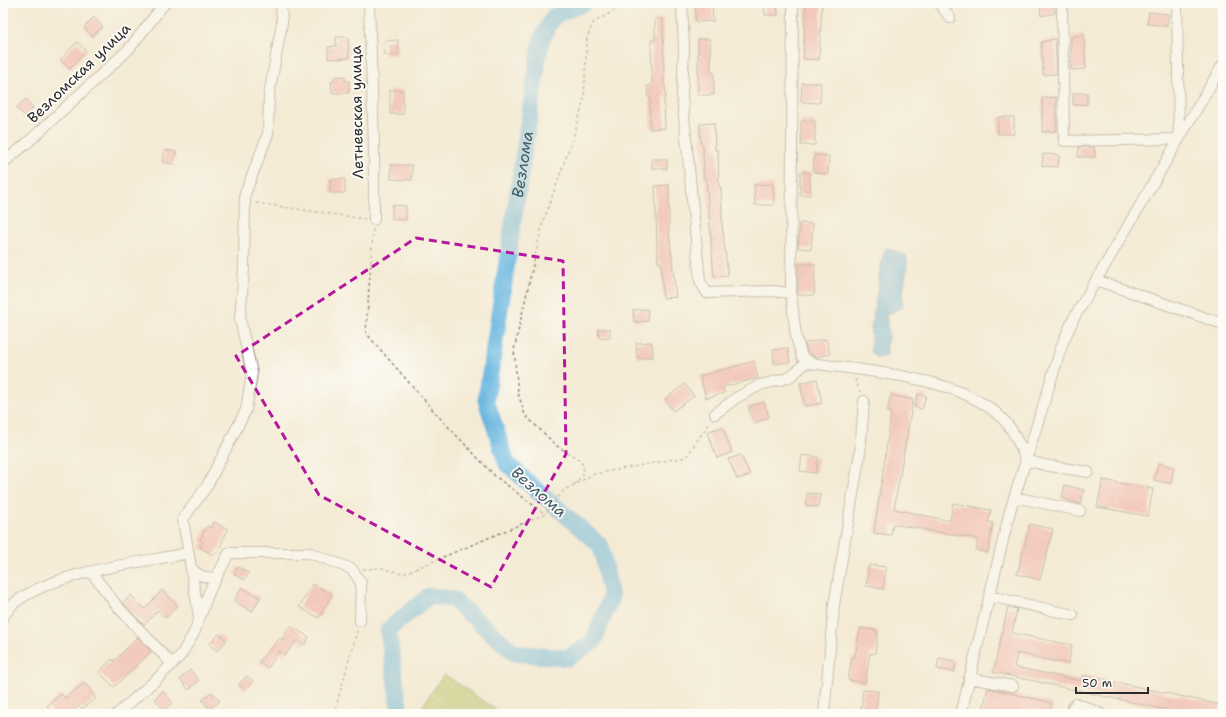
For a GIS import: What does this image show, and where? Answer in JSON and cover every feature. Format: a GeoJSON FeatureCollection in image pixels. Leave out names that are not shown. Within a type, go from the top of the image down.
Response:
{"type":"FeatureCollection","features":[{"type":"Feature","properties":{"kind":"street","name":"Везломская улица"},"geometry":{"type":"LineString","coordinates":[[3,163],[26,144],[129,49],[165,3]]}},
{"type":"Feature","properties":{"kind":"street"},"geometry":{"type":"LineString","coordinates":[[199,617],[183,519],[207,486],[246,410],[252,373],[240,319],[244,268],[245,194],[268,134],[268,95],[282,23],[281,3]]}},
{"type":"Feature","properties":{"kind":"street","name":"Летневская улица"},"geometry":{"type":"LineString","coordinates":[[369,3],[374,145],[374,220]]}},
{"type":"Feature","properties":{"kind":"street"},"geometry":{"type":"LineString","coordinates":[[682,3],[684,47],[682,96],[700,281],[707,293],[773,291],[791,293]]}},
{"type":"Feature","properties":{"kind":"street"},"geometry":{"type":"LineString","coordinates":[[793,3],[791,293],[799,352],[807,361],[921,380],[976,399],[988,406],[1008,425],[1026,460],[1044,465],[1088,472]]}},
{"type":"Feature","properties":{"kind":"street"},"geometry":{"type":"LineString","coordinates":[[939,3],[950,18]]}},
{"type":"Feature","properties":{"kind":"street"},"geometry":{"type":"LineString","coordinates":[[1062,3],[1064,141],[1178,139],[1177,3]]}},
{"type":"Feature","properties":{"kind":"street"},"geometry":{"type":"LineString","coordinates":[[961,714],[1014,497],[1063,342],[1074,318],[1223,64]]}},
{"type":"Feature","properties":{"kind":"street"},"geometry":{"type":"LineString","coordinates":[[1096,280],[1223,324]]}},
{"type":"Feature","properties":{"kind":"street"},"geometry":{"type":"LineString","coordinates":[[715,414],[736,398],[760,385],[788,378],[807,361]]}},
{"type":"Feature","properties":{"kind":"street"},"geometry":{"type":"LineString","coordinates":[[824,714],[834,605],[860,453],[864,401]]}},
{"type":"Feature","properties":{"kind":"street"},"geometry":{"type":"LineString","coordinates":[[1014,497],[1080,511]]}},
{"type":"Feature","properties":{"kind":"street"},"geometry":{"type":"LineString","coordinates":[[117,714],[181,655],[189,642],[217,577],[229,554],[310,552],[352,569],[361,583],[360,621]]}},
{"type":"Feature","properties":{"kind":"street"},"geometry":{"type":"LineString","coordinates":[[3,618],[16,602],[50,583],[91,572],[189,553]]}},
{"type":"Feature","properties":{"kind":"street"},"geometry":{"type":"LineString","coordinates":[[191,568],[197,575],[204,577],[217,577]]}},
{"type":"Feature","properties":{"kind":"street"},"geometry":{"type":"LineString","coordinates":[[91,572],[118,608],[172,664]]}},
{"type":"Feature","properties":{"kind":"street"},"geometry":{"type":"LineString","coordinates":[[989,596],[1073,615]]}},
{"type":"Feature","properties":{"kind":"street"},"geometry":{"type":"LineString","coordinates":[[970,678],[1013,686]]}},
{"type":"Feature","properties":{"kind":"street"},"geometry":{"type":"LineString","coordinates":[[1075,714],[1073,712],[1073,707],[1076,704],[1101,714]]}},
{"type":"Feature","properties":{"kind":"path"},"geometry":{"type":"LineString","coordinates":[[574,485],[584,473],[583,465],[577,458],[557,446],[525,415],[518,393],[514,350],[542,225],[573,138],[584,99],[587,72],[587,37],[594,23],[627,3]]}},
{"type":"Feature","properties":{"kind":"path"},"geometry":{"type":"LineString","coordinates":[[245,202],[374,220],[366,333],[439,417],[495,476],[545,514]]}},
{"type":"Feature","properties":{"kind":"path"},"geometry":{"type":"LineString","coordinates":[[853,369],[855,381],[864,401]]}},
{"type":"Feature","properties":{"kind":"path"},"geometry":{"type":"LineString","coordinates":[[352,569],[382,568],[403,574],[545,514],[564,490],[594,474],[686,458],[715,414]]}},
{"type":"Feature","properties":{"kind":"path"},"geometry":{"type":"LineString","coordinates":[[334,714],[360,621]]}},
{"type":"Feature","properties":{"kind":"highlighted area"},"geometry":{"type":"Polygon","coordinates":[[[416,238],[563,261],[566,454],[491,587],[319,495],[236,356],[416,238]]]}},
{"type":"Feature","properties":{"kind":"green space"},"geometry":{"type":"Polygon","coordinates":[[[444,674],[502,714],[417,714],[444,674]]]}},
{"type":"Feature","properties":{"kind":"water"},"geometry":{"type":"Polygon","coordinates":[[[886,248],[906,255],[907,268],[902,300],[903,307],[886,315],[889,336],[886,345],[887,356],[877,358],[871,352],[871,329],[882,260],[886,248]]]}},
{"type":"Feature","properties":{"kind":"building"},"geometry":{"type":"Polygon","coordinates":[[[695,3],[712,3],[713,21],[696,22],[695,3]]]}},
{"type":"Feature","properties":{"kind":"building"},"geometry":{"type":"Polygon","coordinates":[[[764,3],[777,3],[778,15],[765,15],[764,3]]]}},
{"type":"Feature","properties":{"kind":"building"},"geometry":{"type":"Polygon","coordinates":[[[806,3],[822,3],[819,60],[803,59],[806,3]]]}},
{"type":"Feature","properties":{"kind":"building"},"geometry":{"type":"Polygon","coordinates":[[[1040,3],[1054,3],[1055,13],[1041,16],[1040,3]]]}},
{"type":"Feature","properties":{"kind":"building"},"geometry":{"type":"Polygon","coordinates":[[[1149,12],[1169,14],[1167,26],[1147,24],[1149,12]]]}},
{"type":"Feature","properties":{"kind":"building"},"geometry":{"type":"Polygon","coordinates":[[[94,17],[103,27],[92,36],[84,27],[94,17]]]}},
{"type":"Feature","properties":{"kind":"building"},"geometry":{"type":"Polygon","coordinates":[[[655,19],[663,19],[664,85],[666,97],[664,97],[665,128],[650,129],[650,97],[648,97],[647,86],[652,85],[651,40],[655,40],[655,19]]]}},
{"type":"Feature","properties":{"kind":"building"},"geometry":{"type":"Polygon","coordinates":[[[1084,35],[1086,69],[1071,70],[1071,37],[1084,35]]]}},
{"type":"Feature","properties":{"kind":"building"},"geometry":{"type":"Polygon","coordinates":[[[336,37],[348,37],[349,58],[328,59],[328,47],[336,46],[336,37]]]}},
{"type":"Feature","properties":{"kind":"building"},"geometry":{"type":"Polygon","coordinates":[[[698,39],[710,39],[711,72],[714,72],[714,95],[698,95],[698,39]]]}},
{"type":"Feature","properties":{"kind":"building"},"geometry":{"type":"Polygon","coordinates":[[[1055,39],[1057,74],[1043,75],[1041,42],[1055,39]]]}},
{"type":"Feature","properties":{"kind":"building"},"geometry":{"type":"Polygon","coordinates":[[[398,40],[398,55],[385,55],[384,41],[398,40]]]}},
{"type":"Feature","properties":{"kind":"building"},"geometry":{"type":"Polygon","coordinates":[[[77,42],[86,51],[70,69],[60,60],[77,42]]]}},
{"type":"Feature","properties":{"kind":"building"},"geometry":{"type":"Polygon","coordinates":[[[345,76],[345,81],[349,81],[349,93],[332,93],[331,82],[334,81],[334,77],[345,76]]]}},
{"type":"Feature","properties":{"kind":"building"},"geometry":{"type":"Polygon","coordinates":[[[802,83],[821,83],[820,103],[801,102],[802,83]]]}},
{"type":"Feature","properties":{"kind":"building"},"geometry":{"type":"Polygon","coordinates":[[[390,90],[403,90],[403,114],[390,114],[390,90]]]}},
{"type":"Feature","properties":{"kind":"building"},"geometry":{"type":"Polygon","coordinates":[[[1073,93],[1087,93],[1087,104],[1073,105],[1073,93]]]}},
{"type":"Feature","properties":{"kind":"building"},"geometry":{"type":"Polygon","coordinates":[[[1056,97],[1056,131],[1042,132],[1042,98],[1056,97]]]}},
{"type":"Feature","properties":{"kind":"building"},"geometry":{"type":"Polygon","coordinates":[[[26,99],[33,108],[25,116],[16,108],[26,99]]]}},
{"type":"Feature","properties":{"kind":"building"},"geometry":{"type":"Polygon","coordinates":[[[998,117],[1014,117],[1014,134],[998,134],[998,117]]]}},
{"type":"Feature","properties":{"kind":"building"},"geometry":{"type":"Polygon","coordinates":[[[801,121],[815,121],[815,145],[801,145],[801,121]]]}},
{"type":"Feature","properties":{"kind":"building"},"geometry":{"type":"Polygon","coordinates":[[[714,123],[715,150],[718,150],[719,187],[721,187],[722,223],[728,276],[714,277],[700,124],[714,123]]]}},
{"type":"Feature","properties":{"kind":"building"},"geometry":{"type":"Polygon","coordinates":[[[1079,147],[1094,147],[1095,157],[1078,157],[1079,147]]]}},
{"type":"Feature","properties":{"kind":"building"},"geometry":{"type":"Polygon","coordinates":[[[165,150],[176,152],[173,164],[162,162],[165,150]]]}},
{"type":"Feature","properties":{"kind":"building"},"geometry":{"type":"Polygon","coordinates":[[[1043,154],[1059,155],[1058,167],[1042,166],[1043,154]]]}},
{"type":"Feature","properties":{"kind":"building"},"geometry":{"type":"Polygon","coordinates":[[[814,155],[829,156],[828,174],[813,172],[814,155]]]}},
{"type":"Feature","properties":{"kind":"building"},"geometry":{"type":"Polygon","coordinates":[[[652,159],[667,159],[667,169],[652,168],[652,159]]]}},
{"type":"Feature","properties":{"kind":"building"},"geometry":{"type":"Polygon","coordinates":[[[391,165],[412,165],[412,180],[391,179],[391,165]]]}},
{"type":"Feature","properties":{"kind":"building"},"geometry":{"type":"Polygon","coordinates":[[[800,172],[810,172],[810,195],[800,195],[800,172]]]}},
{"type":"Feature","properties":{"kind":"building"},"geometry":{"type":"Polygon","coordinates":[[[330,179],[345,179],[345,193],[330,193],[330,179]]]}},
{"type":"Feature","properties":{"kind":"building"},"geometry":{"type":"Polygon","coordinates":[[[773,184],[774,205],[755,205],[754,185],[773,184]]]}},
{"type":"Feature","properties":{"kind":"building"},"geometry":{"type":"Polygon","coordinates":[[[669,185],[669,231],[676,297],[663,298],[661,262],[658,263],[655,186],[669,185]]]}},
{"type":"Feature","properties":{"kind":"building"},"geometry":{"type":"Polygon","coordinates":[[[392,205],[406,206],[406,220],[392,219],[392,205]]]}},
{"type":"Feature","properties":{"kind":"building"},"geometry":{"type":"Polygon","coordinates":[[[800,223],[813,224],[811,249],[798,248],[800,223]]]}},
{"type":"Feature","properties":{"kind":"building"},"geometry":{"type":"Polygon","coordinates":[[[798,264],[815,264],[814,295],[798,295],[798,264]]]}},
{"type":"Feature","properties":{"kind":"building"},"geometry":{"type":"Polygon","coordinates":[[[648,309],[648,321],[634,322],[633,310],[648,309]]]}},
{"type":"Feature","properties":{"kind":"building"},"geometry":{"type":"Polygon","coordinates":[[[598,329],[610,329],[610,337],[599,338],[598,329]]]}},
{"type":"Feature","properties":{"kind":"building"},"geometry":{"type":"Polygon","coordinates":[[[826,339],[830,354],[816,357],[808,353],[805,343],[826,339]]]}},
{"type":"Feature","properties":{"kind":"building"},"geometry":{"type":"Polygon","coordinates":[[[652,342],[653,357],[637,358],[636,343],[652,342]]]}},
{"type":"Feature","properties":{"kind":"building"},"geometry":{"type":"Polygon","coordinates":[[[788,348],[790,362],[774,364],[773,350],[788,348]]]}},
{"type":"Feature","properties":{"kind":"building"},"geometry":{"type":"Polygon","coordinates":[[[754,361],[758,378],[723,387],[724,393],[706,398],[700,376],[754,361]]]}},
{"type":"Feature","properties":{"kind":"building"},"geometry":{"type":"Polygon","coordinates":[[[817,379],[822,403],[805,406],[800,383],[817,379]]]}},
{"type":"Feature","properties":{"kind":"building"},"geometry":{"type":"Polygon","coordinates":[[[685,384],[694,396],[673,411],[665,399],[685,384]]]}},
{"type":"Feature","properties":{"kind":"building"},"geometry":{"type":"Polygon","coordinates":[[[918,394],[926,396],[922,409],[914,407],[918,394]]]}},
{"type":"Feature","properties":{"kind":"building"},"geometry":{"type":"Polygon","coordinates":[[[891,395],[913,400],[894,509],[950,521],[953,503],[991,510],[988,522],[993,523],[988,553],[976,550],[978,539],[893,524],[891,535],[874,533],[889,430],[891,413],[887,412],[891,395]]]}},
{"type":"Feature","properties":{"kind":"building"},"geometry":{"type":"Polygon","coordinates":[[[764,402],[769,417],[754,423],[748,407],[764,402]]]}},
{"type":"Feature","properties":{"kind":"building"},"geometry":{"type":"Polygon","coordinates":[[[722,427],[732,452],[717,458],[707,432],[722,427]]]}},
{"type":"Feature","properties":{"kind":"building"},"geometry":{"type":"Polygon","coordinates":[[[741,455],[750,475],[737,479],[728,459],[741,455]]]}},
{"type":"Feature","properties":{"kind":"building"},"geometry":{"type":"Polygon","coordinates":[[[802,455],[818,457],[816,473],[800,471],[802,455]]]}},
{"type":"Feature","properties":{"kind":"building"},"geometry":{"type":"Polygon","coordinates":[[[1158,463],[1174,467],[1171,484],[1154,480],[1158,463]]]}},
{"type":"Feature","properties":{"kind":"building"},"geometry":{"type":"Polygon","coordinates":[[[1103,480],[1153,489],[1148,516],[1097,507],[1103,480]]]}},
{"type":"Feature","properties":{"kind":"building"},"geometry":{"type":"Polygon","coordinates":[[[1065,485],[1084,490],[1080,504],[1062,498],[1065,485]]]}},
{"type":"Feature","properties":{"kind":"building"},"geometry":{"type":"Polygon","coordinates":[[[807,493],[820,494],[818,507],[806,506],[807,493]]]}},
{"type":"Feature","properties":{"kind":"building"},"geometry":{"type":"Polygon","coordinates":[[[214,522],[228,529],[219,549],[214,555],[200,548],[203,542],[200,540],[207,526],[211,528],[214,522]]]}},
{"type":"Feature","properties":{"kind":"building"},"geometry":{"type":"Polygon","coordinates":[[[1030,524],[1053,529],[1040,580],[1017,574],[1030,524]]]}},
{"type":"Feature","properties":{"kind":"building"},"geometry":{"type":"Polygon","coordinates":[[[869,565],[886,567],[883,589],[866,586],[869,565]]]}},
{"type":"Feature","properties":{"kind":"building"},"geometry":{"type":"Polygon","coordinates":[[[238,567],[249,573],[244,580],[234,574],[238,567]]]}},
{"type":"Feature","properties":{"kind":"building"},"geometry":{"type":"Polygon","coordinates":[[[312,584],[332,594],[319,618],[299,607],[312,584]]]}},
{"type":"Feature","properties":{"kind":"building"},"geometry":{"type":"Polygon","coordinates":[[[242,587],[260,598],[252,612],[234,601],[242,587]]]}},
{"type":"Feature","properties":{"kind":"building"},"geometry":{"type":"Polygon","coordinates":[[[162,590],[178,605],[166,618],[158,610],[144,625],[123,603],[131,595],[145,609],[162,590]]]}},
{"type":"Feature","properties":{"kind":"building"},"geometry":{"type":"Polygon","coordinates":[[[1008,607],[1017,609],[1012,633],[1072,645],[1068,664],[1017,653],[1014,667],[1082,681],[1083,675],[1221,705],[1219,714],[1186,714],[993,672],[1008,607]]]}},
{"type":"Feature","properties":{"kind":"building"},"geometry":{"type":"Polygon","coordinates":[[[290,626],[309,637],[305,645],[297,640],[285,655],[279,651],[268,668],[259,662],[280,638],[282,640],[290,626]]]}},
{"type":"Feature","properties":{"kind":"building"},"geometry":{"type":"Polygon","coordinates":[[[860,628],[878,631],[875,654],[870,653],[865,683],[848,680],[852,657],[855,657],[860,628]]]}},
{"type":"Feature","properties":{"kind":"building"},"geometry":{"type":"Polygon","coordinates":[[[219,634],[226,641],[217,651],[209,644],[219,634]]]}},
{"type":"Feature","properties":{"kind":"building"},"geometry":{"type":"Polygon","coordinates":[[[138,637],[151,652],[114,687],[99,672],[112,659],[114,661],[138,637]]]}},
{"type":"Feature","properties":{"kind":"building"},"geometry":{"type":"Polygon","coordinates":[[[939,658],[956,661],[954,672],[937,669],[939,658]]]}},
{"type":"Feature","properties":{"kind":"building"},"geometry":{"type":"Polygon","coordinates":[[[190,670],[199,680],[189,690],[180,679],[190,670]]]}},
{"type":"Feature","properties":{"kind":"building"},"geometry":{"type":"Polygon","coordinates":[[[247,676],[253,681],[245,690],[239,684],[247,676]]]}},
{"type":"Feature","properties":{"kind":"building"},"geometry":{"type":"Polygon","coordinates":[[[85,683],[96,698],[82,709],[79,706],[70,714],[54,714],[47,706],[61,694],[65,698],[85,683]]]}},
{"type":"Feature","properties":{"kind":"building"},"geometry":{"type":"Polygon","coordinates":[[[988,688],[1052,703],[1050,714],[982,714],[988,688]]]}},
{"type":"Feature","properties":{"kind":"building"},"geometry":{"type":"Polygon","coordinates":[[[863,690],[878,691],[876,710],[861,709],[863,690]]]}},
{"type":"Feature","properties":{"kind":"building"},"geometry":{"type":"Polygon","coordinates":[[[163,691],[173,703],[164,710],[155,699],[163,691]]]}},
{"type":"Feature","properties":{"kind":"building"},"geometry":{"type":"Polygon","coordinates":[[[211,692],[220,701],[210,709],[202,700],[211,692]]]}},
{"type":"Feature","properties":{"kind":"waterway","name":"Везлома"},"geometry":{"type":"LineString","coordinates":[[400,714],[388,630],[429,596],[452,599],[515,653],[567,658],[593,642],[611,597],[601,546],[507,464],[486,400],[541,40],[554,16],[584,3]]}}]}
